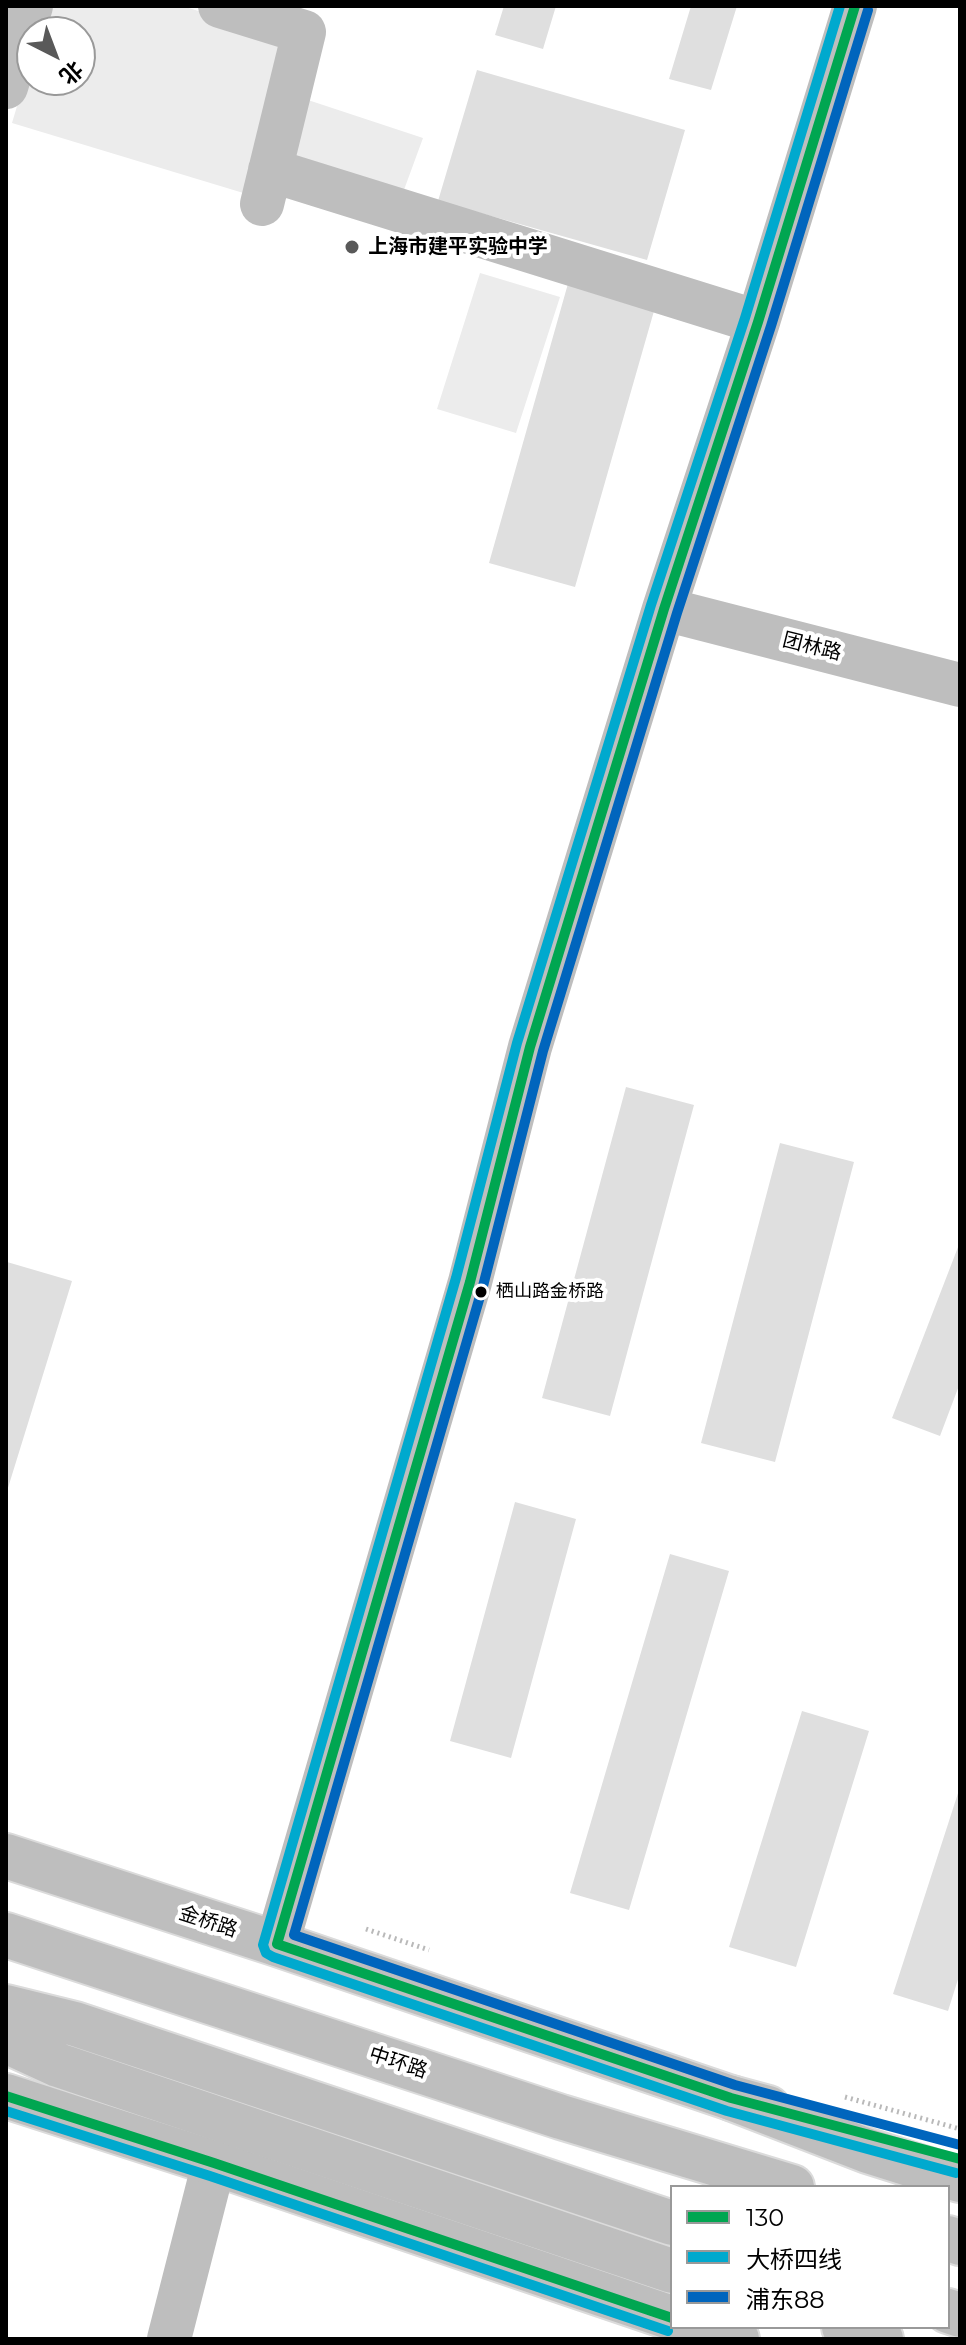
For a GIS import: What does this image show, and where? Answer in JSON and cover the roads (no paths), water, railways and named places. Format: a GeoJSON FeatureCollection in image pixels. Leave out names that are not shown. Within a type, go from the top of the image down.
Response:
{"type":"FeatureCollection","features":[{"type":"Feature","properties":{"kind":"main road"},"geometry":{"type":"LineString","coordinates":[[6,87],[31,6]]}},
{"type":"Feature","properties":{"kind":"main road"},"geometry":{"type":"LineString","coordinates":[[220,6],[304,32],[266,187],[758,322]]}},
{"type":"Feature","properties":{"kind":"main road"},"geometry":{"type":"LineString","coordinates":[[277,1944],[470,1282],[530,1047],[664,609],[758,322],[855,6]]}},
{"type":"Feature","properties":{"kind":"main road","name":"团林路"},"geometry":{"type":"LineString","coordinates":[[664,609],[960,685]]}},
{"type":"Feature","properties":{"kind":"main road","name":"金桥路"},"geometry":{"type":"LineString","coordinates":[[6,1856],[731,2098],[960,2159]]}},
{"type":"Feature","properties":{"kind":"main road","name":"中环路"},"geometry":{"type":"LineString","coordinates":[[6,1935],[561,2117],[785,2185]]}},
{"type":"Feature","properties":{"kind":"main road"},"geometry":{"type":"LineString","coordinates":[[6,2007],[75,2024],[670,2222]]}},
{"type":"Feature","properties":{"kind":"main road"},"geometry":{"type":"LineString","coordinates":[[6,2041],[58,2065],[670,2270]]}},
{"type":"Feature","properties":{"kind":"main road"},"geometry":{"type":"LineString","coordinates":[[6,2096],[670,2317]]}},
{"type":"Feature","properties":{"kind":"main road"},"geometry":{"type":"LineString","coordinates":[[731,2098],[868,2151],[960,2180]]}},
{"type":"Feature","properties":{"kind":"main road"},"geometry":{"type":"LineString","coordinates":[[169,2339],[214,2163]]}},
{"type":"Feature","properties":{"kind":"main road"},"geometry":{"type":"LineString","coordinates":[[706,2329],[737,2339]]}},
{"type":"Feature","properties":{"kind":"main road"},"geometry":{"type":"LineString","coordinates":[[850,2329],[881,2339]]}},
{"type":"Feature","properties":{"kind":"place","name":"上海市建平实验中学"},"geometry":{"type":"Point","coordinates":[352,247]}},
{"type":"Feature","properties":{"kind":"place","name":"栖山路金桥路"},"geometry":{"type":"Point","coordinates":[481,1292]}}]}
